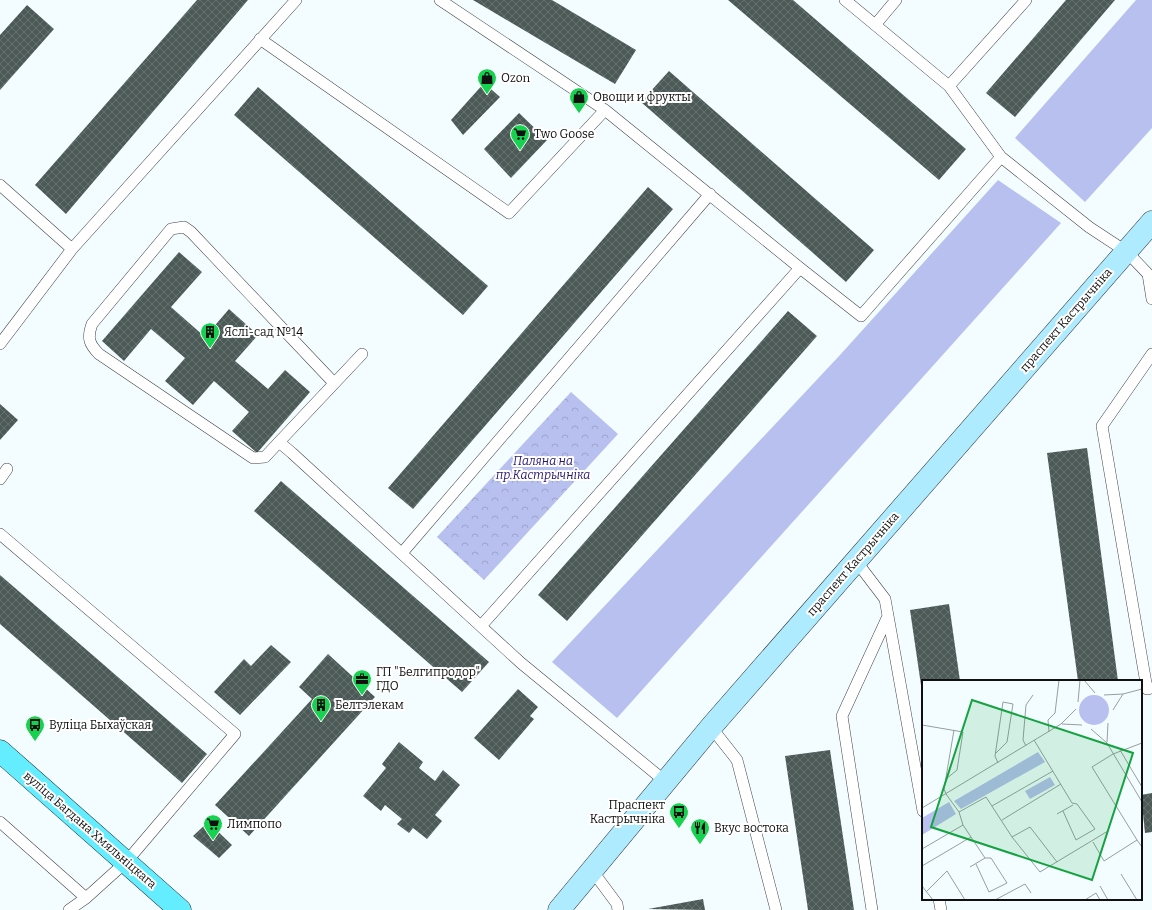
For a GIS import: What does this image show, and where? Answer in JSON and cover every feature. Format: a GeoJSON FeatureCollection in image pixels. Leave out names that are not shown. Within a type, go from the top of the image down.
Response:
{"type":"FeatureCollection","features":[{"type":"Feature","properties":{"kind":"main road","name":"праспект Кастрычніка"},"geometry":{"type":"LineString","coordinates":[[559,910],[591,869],[711,727],[1152,222]]}},
{"type":"Feature","properties":{"kind":"main road","name":"вуліца Багдана Хмяльніцкага"},"geometry":{"type":"LineString","coordinates":[[0,751],[127,861],[180,910]]}},
{"type":"Feature","properties":{"kind":"lane"},"geometry":{"type":"LineString","coordinates":[[0,344],[72,248],[296,0]]}},
{"type":"Feature","properties":{"kind":"lane"},"geometry":{"type":"LineString","coordinates":[[440,0],[605,110],[861,316],[1001,157]]}},
{"type":"Feature","properties":{"kind":"lane"},"geometry":{"type":"LineString","coordinates":[[845,0],[949,86],[1001,157],[1089,227],[1127,252],[1148,274],[1152,299]]}},
{"type":"Feature","properties":{"kind":"lane"},"geometry":{"type":"LineString","coordinates":[[875,25],[896,0]]}},
{"type":"Feature","properties":{"kind":"lane"},"geometry":{"type":"LineString","coordinates":[[949,86],[1026,0]]}},
{"type":"Feature","properties":{"kind":"lane"},"geometry":{"type":"LineString","coordinates":[[260,40],[509,213],[605,110]]}},
{"type":"Feature","properties":{"kind":"lane"},"geometry":{"type":"LineString","coordinates":[[0,185],[72,248]]}},
{"type":"Feature","properties":{"kind":"lane"},"geometry":{"type":"LineString","coordinates":[[402,553],[710,194]]}},
{"type":"Feature","properties":{"kind":"lane"},"geometry":{"type":"LineString","coordinates":[[334,383],[191,232],[184,227],[171,229],[92,324],[89,333],[89,341],[99,354],[253,458],[265,457],[362,354]]}},
{"type":"Feature","properties":{"kind":"lane"},"geometry":{"type":"LineString","coordinates":[[481,626],[800,268]]}},
{"type":"Feature","properties":{"kind":"lane"},"geometry":{"type":"LineString","coordinates":[[1152,354],[1102,426],[1147,689],[1152,688]]}},
{"type":"Feature","properties":{"kind":"lane"},"geometry":{"type":"LineString","coordinates":[[279,442],[521,663],[666,782]]}},
{"type":"Feature","properties":{"kind":"lane"},"geometry":{"type":"LineString","coordinates":[[0,478],[7,469]]}},
{"type":"Feature","properties":{"kind":"lane"},"geometry":{"type":"LineString","coordinates":[[0,534],[235,734],[127,861],[86,898],[69,910]]}},
{"type":"Feature","properties":{"kind":"lane"},"geometry":{"type":"LineString","coordinates":[[856,561],[886,599],[922,805]]}},
{"type":"Feature","properties":{"kind":"lane"},"geometry":{"type":"LineString","coordinates":[[872,910],[842,716],[888,616]]}},
{"type":"Feature","properties":{"kind":"lane"},"geometry":{"type":"LineString","coordinates":[[711,727],[737,760],[776,910]]}},
{"type":"Feature","properties":{"kind":"lane"},"geometry":{"type":"LineString","coordinates":[[0,822],[86,898]]}},
{"type":"Feature","properties":{"kind":"lane"},"geometry":{"type":"LineString","coordinates":[[591,869],[617,904],[618,910]]}},
{"type":"Feature","properties":{"kind":"lane"},"geometry":{"type":"LineString","coordinates":[[939,900],[941,910]]}},
{"type":"Feature","properties":{"kind":"green space"},"geometry":{"type":"Polygon","coordinates":[[[1136,0],[1152,0],[1152,128],[1085,202],[1015,138],[1136,0]]]}},
{"type":"Feature","properties":{"kind":"green space"},"geometry":{"type":"Polygon","coordinates":[[[998,180],[1061,223],[617,718],[552,662],[840,355],[998,180]]]}},
{"type":"Feature","properties":{"kind":"green space","name":"Паляна на пр.Кастрычніка"},"geometry":{"type":"Polygon","coordinates":[[[571,392],[618,434],[484,580],[437,537],[571,392]]]}},
{"type":"Feature","properties":{"kind":"building"},"geometry":{"type":"Polygon","coordinates":[[[197,0],[248,0],[66,214],[35,185],[197,0]]]}},
{"type":"Feature","properties":{"kind":"building"},"geometry":{"type":"Polygon","coordinates":[[[473,0],[552,0],[636,50],[615,84],[473,0]]]}},
{"type":"Feature","properties":{"kind":"building"},"geometry":{"type":"Polygon","coordinates":[[[728,0],[793,0],[966,149],[939,180],[728,0]]]}},
{"type":"Feature","properties":{"kind":"building"},"geometry":{"type":"Polygon","coordinates":[[[1066,0],[1115,0],[1015,117],[986,93],[1066,0]]]}},
{"type":"Feature","properties":{"kind":"building"},"geometry":{"type":"Polygon","coordinates":[[[27,5],[54,29],[0,90],[0,35],[27,5]]]}},
{"type":"Feature","properties":{"kind":"building"},"geometry":{"type":"Polygon","coordinates":[[[669,71],[874,250],[846,282],[641,102],[669,71]]]}},
{"type":"Feature","properties":{"kind":"building"},"geometry":{"type":"Polygon","coordinates":[[[484,83],[500,97],[463,135],[451,120],[484,83]]]}},
{"type":"Feature","properties":{"kind":"building"},"geometry":{"type":"Polygon","coordinates":[[[258,87],[488,286],[463,315],[234,115],[258,87]]]}},
{"type":"Feature","properties":{"kind":"building"},"geometry":{"type":"Polygon","coordinates":[[[519,113],[547,140],[511,178],[484,149],[519,113]]]}},
{"type":"Feature","properties":{"kind":"building"},"geometry":{"type":"Polygon","coordinates":[[[648,187],[673,209],[413,509],[388,488],[648,187]]]}},
{"type":"Feature","properties":{"kind":"building","name":"Яслі-сад №14"},"geometry":{"type":"Polygon","coordinates":[[[179,252],[202,272],[171,307],[205,337],[229,309],[258,335],[235,361],[268,389],[285,370],[310,392],[257,453],[232,431],[249,412],[214,381],[193,405],[165,381],[185,358],[151,329],[124,361],[102,341],[179,252]]]}},
{"type":"Feature","properties":{"kind":"building"},"geometry":{"type":"Polygon","coordinates":[[[788,311],[817,336],[567,621],[538,595],[788,311]]]}},
{"type":"Feature","properties":{"kind":"building"},"geometry":{"type":"Polygon","coordinates":[[[0,404],[18,420],[0,440],[0,404]]]}},
{"type":"Feature","properties":{"kind":"building"},"geometry":{"type":"Polygon","coordinates":[[[1087,448],[1118,680],[1078,680],[1047,453],[1087,448]]]}},
{"type":"Feature","properties":{"kind":"building"},"geometry":{"type":"Polygon","coordinates":[[[281,481],[489,662],[462,692],[254,511],[281,481]]]}},
{"type":"Feature","properties":{"kind":"building"},"geometry":{"type":"Polygon","coordinates":[[[0,575],[207,754],[182,783],[0,624],[0,575]]]}},
{"type":"Feature","properties":{"kind":"building"},"geometry":{"type":"Polygon","coordinates":[[[949,604],[960,680],[922,680],[922,692],[910,610],[949,604]]]}},
{"type":"Feature","properties":{"kind":"building"},"geometry":{"type":"Polygon","coordinates":[[[271,645],[291,662],[240,715],[214,692],[244,659],[251,666],[271,645]]]}},
{"type":"Feature","properties":{"kind":"building","name":"Белтэлекам"},"geometry":{"type":"Polygon","coordinates":[[[328,654],[375,697],[249,836],[215,805],[312,699],[299,687],[328,654]]]}},
{"type":"Feature","properties":{"kind":"building"},"geometry":{"type":"Polygon","coordinates":[[[518,689],[538,707],[530,716],[534,719],[499,760],[474,738],[518,689]]]}},
{"type":"Feature","properties":{"kind":"building"},"geometry":{"type":"Polygon","coordinates":[[[399,742],[423,762],[419,768],[435,781],[443,770],[460,785],[435,815],[442,821],[427,839],[413,828],[409,833],[397,824],[402,819],[385,805],[381,811],[363,796],[386,768],[382,764],[399,742]]]}},
{"type":"Feature","properties":{"kind":"building"},"geometry":{"type":"Polygon","coordinates":[[[830,750],[854,910],[808,910],[785,756],[830,750]]]}},
{"type":"Feature","properties":{"kind":"building"},"geometry":{"type":"Polygon","coordinates":[[[1152,793],[1152,832],[1145,833],[1142,795],[1152,793]]]}},
{"type":"Feature","properties":{"kind":"building","name":"Лимпопо"},"geometry":{"type":"Polygon","coordinates":[[[208,822],[232,845],[219,858],[193,836],[208,822]]]}},
{"type":"Feature","properties":{"kind":"building"},"geometry":{"type":"Polygon","coordinates":[[[703,899],[705,910],[648,909],[703,899]]]}},
{"type":"Feature","properties":{"kind":"place","name":"Ozon"},"geometry":{"type":"Point","coordinates":[487,95]}},
{"type":"Feature","properties":{"kind":"place","name":"Овощи и фрукты"},"geometry":{"type":"Point","coordinates":[579,114]}},
{"type":"Feature","properties":{"kind":"place","name":"Two Goose"},"geometry":{"type":"Point","coordinates":[520,151]}},
{"type":"Feature","properties":{"kind":"place","name":"Яслі-сад №14"},"geometry":{"type":"Point","coordinates":[210,349]}},
{"type":"Feature","properties":{"kind":"place","name":"ГП \"Белгипродор\" ГДО"},"geometry":{"type":"Point","coordinates":[362,696]}},
{"type":"Feature","properties":{"kind":"place","name":"Белтэлекам"},"geometry":{"type":"Point","coordinates":[321,722]}},
{"type":"Feature","properties":{"kind":"place","name":"Вуліца Быхаўская"},"geometry":{"type":"Point","coordinates":[35,742]}},
{"type":"Feature","properties":{"kind":"place","name":"Праспект Кастрычніка"},"geometry":{"type":"Point","coordinates":[679,829]}},
{"type":"Feature","properties":{"kind":"place","name":"Лимпопо"},"geometry":{"type":"Point","coordinates":[213,841]}},
{"type":"Feature","properties":{"kind":"place","name":"Вкус востока"},"geometry":{"type":"Point","coordinates":[700,845]}}]}
